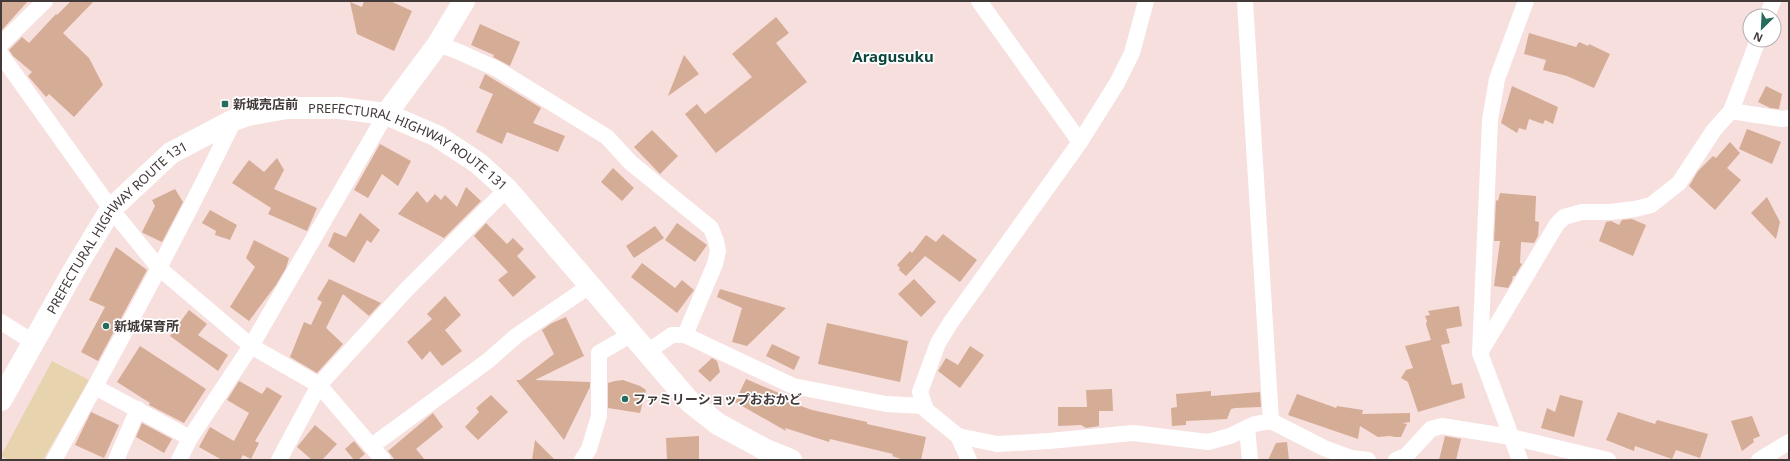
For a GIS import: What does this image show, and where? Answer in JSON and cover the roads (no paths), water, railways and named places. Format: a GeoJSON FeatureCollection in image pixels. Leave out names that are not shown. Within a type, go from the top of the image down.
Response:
{"type":"FeatureCollection","features":[{"type":"Feature","properties":{"kind":"main road"},"geometry":{"type":"LineString","coordinates":[[386,114],[438,44],[464,1]]}},
{"type":"Feature","properties":{"kind":"main road","name":"PREFECTURAL HIGHWAY ROUTE 131"},"geometry":{"type":"LineString","coordinates":[[1,400],[33,342],[111,209],[171,153],[234,120],[248,115],[287,108],[339,108],[386,114],[437,136],[478,163],[507,188],[690,402],[718,424],[766,450],[791,460]]}},
{"type":"Feature","properties":{"kind":"street"},"geometry":{"type":"LineString","coordinates":[[1,44],[44,1]]}},
{"type":"Feature","properties":{"kind":"street"},"geometry":{"type":"LineString","coordinates":[[979,1],[1080,142]]}},
{"type":"Feature","properties":{"kind":"street"},"geometry":{"type":"LineString","coordinates":[[969,460],[958,436],[926,410],[920,392],[938,344],[951,322],[1080,142],[1117,83],[1132,53],[1146,1]]}},
{"type":"Feature","properties":{"kind":"street"},"geometry":{"type":"LineString","coordinates":[[1245,1],[1271,421]]}},
{"type":"Feature","properties":{"kind":"street"},"geometry":{"type":"LineString","coordinates":[[1520,460],[1480,353],[1490,120],[1497,79],[1526,1]]}},
{"type":"Feature","properties":{"kind":"street"},"geometry":{"type":"LineString","coordinates":[[438,44],[497,69],[607,137],[631,163],[711,228],[718,251],[715,264],[685,335]]}},
{"type":"Feature","properties":{"kind":"street"},"geometry":{"type":"LineString","coordinates":[[1480,353],[1558,224],[1564,217],[1582,212],[1635,210],[1651,205],[1678,183],[1714,130],[1731,112],[1755,48]]}},
{"type":"Feature","properties":{"kind":"street"},"geometry":{"type":"LineString","coordinates":[[1,55],[111,209],[159,268],[251,346],[319,384],[383,460]]}},
{"type":"Feature","properties":{"kind":"street"},"geometry":{"type":"LineString","coordinates":[[1731,112],[1782,119],[1789,118]]}},
{"type":"Feature","properties":{"kind":"street"},"geometry":{"type":"LineString","coordinates":[[179,460],[190,438],[251,346],[386,114]]}},
{"type":"Feature","properties":{"kind":"street"},"geometry":{"type":"LineString","coordinates":[[54,460],[159,268],[201,188],[234,120]]}},
{"type":"Feature","properties":{"kind":"street"},"geometry":{"type":"LineString","coordinates":[[279,460],[319,384],[406,290],[507,188]]}},
{"type":"Feature","properties":{"kind":"street"},"geometry":{"type":"LineString","coordinates":[[372,446],[490,360],[516,336],[591,285]]}},
{"type":"Feature","properties":{"kind":"street"},"geometry":{"type":"LineString","coordinates":[[1,322],[33,342]]}},
{"type":"Feature","properties":{"kind":"street"},"geometry":{"type":"LineString","coordinates":[[582,460],[589,449],[600,416],[599,353],[632,334]]}},
{"type":"Feature","properties":{"kind":"street"},"geometry":{"type":"LineString","coordinates":[[647,352],[672,335],[685,335],[793,386],[886,404],[924,406]]}},
{"type":"Feature","properties":{"kind":"street"},"geometry":{"type":"LineString","coordinates":[[95,387],[190,438]]}},
{"type":"Feature","properties":{"kind":"street"},"geometry":{"type":"LineString","coordinates":[[116,460],[138,409]]}},
{"type":"Feature","properties":{"kind":"street"},"geometry":{"type":"LineString","coordinates":[[958,436],[997,444],[1049,441],[1133,433],[1208,442],[1230,436],[1255,424],[1271,421],[1324,448],[1351,458],[1368,460]]}},
{"type":"Feature","properties":{"kind":"street"},"geometry":{"type":"LineString","coordinates":[[1396,460],[1406,456],[1431,429],[1442,426],[1512,437],[1608,460]]}},
{"type":"Feature","properties":{"kind":"street"},"geometry":{"type":"LineString","coordinates":[[1247,428],[1250,460]]}},
{"type":"Feature","properties":{"kind":"street"},"geometry":{"type":"LineString","coordinates":[[1759,460],[1789,442]]}},
{"type":"Feature","properties":{"kind":"place","name":"新城売店前"},"geometry":{"type":"Point","coordinates":[225,104]}},
{"type":"Feature","properties":{"kind":"place","name":"新城保育所"},"geometry":{"type":"Point","coordinates":[106,326]}},
{"type":"Feature","properties":{"kind":"place","name":"ファミリーショップおおかど"},"geometry":{"type":"Point","coordinates":[625,399]}},
{"type":"Feature","properties":{"kind":"district","name":"Aragusuku"},"geometry":{"type":"Point","coordinates":[893,57]}}]}
